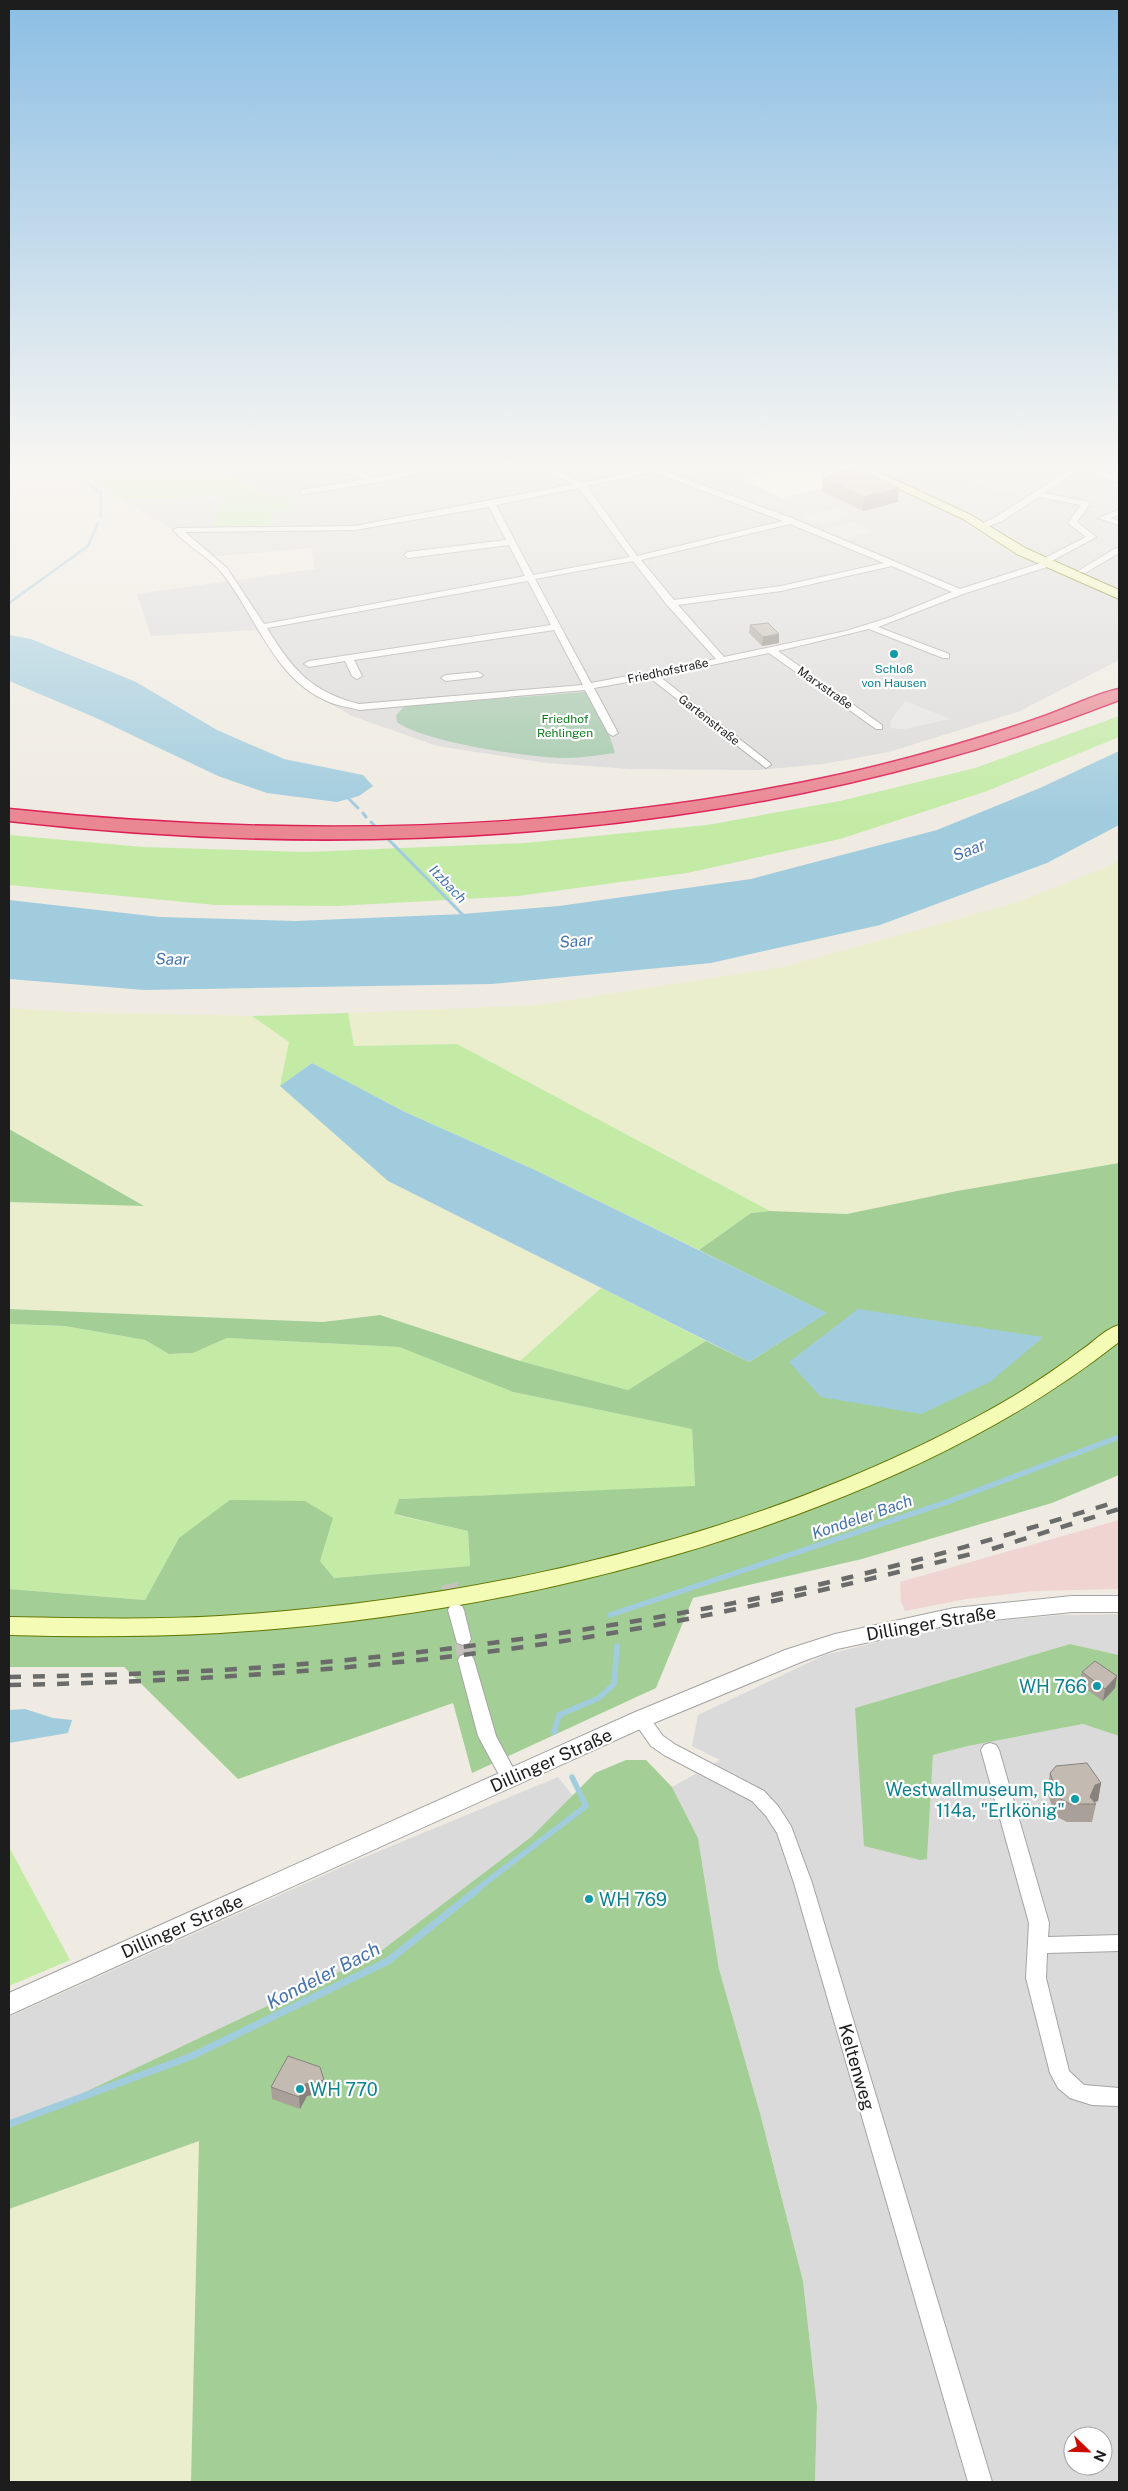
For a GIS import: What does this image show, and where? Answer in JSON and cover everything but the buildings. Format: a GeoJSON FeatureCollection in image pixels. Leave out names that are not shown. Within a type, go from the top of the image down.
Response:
{"type":"FeatureCollection","features":[{"type":"Feature","properties":{"kind":"highway"},"geometry":{"type":"LineString","coordinates":[[9,815],[161,828],[384,832],[504,826],[636,814],[772,794],[910,765],[1048,723],[1119,694]]}},
{"type":"Feature","properties":{"kind":"highway"},"geometry":{"type":"LineString","coordinates":[[9,825],[156,838],[300,842],[506,836],[642,823],[780,802],[889,780],[1020,744],[1119,706]]}},
{"type":"Feature","properties":{"kind":"main road"},"geometry":{"type":"LineString","coordinates":[[1098,584],[1119,595]]}},
{"type":"Feature","properties":{"kind":"main road"},"geometry":{"type":"LineString","coordinates":[[9,1626],[211,1625],[347,1613],[454,1599],[529,1584],[671,1550],[799,1506],[949,1441],[997,1415],[1062,1374],[1119,1332]]}},
{"type":"Feature","properties":{"kind":"street","name":"Friedhofstraße"},"geometry":{"type":"LineString","coordinates":[[233,584],[288,667],[308,685],[336,702],[359,707],[462,700],[587,688],[871,627],[983,584]]}},
{"type":"Feature","properties":{"kind":"street"},"geometry":{"type":"LineString","coordinates":[[260,627],[492,584]]}},
{"type":"Feature","properties":{"kind":"street"},"geometry":{"type":"LineString","coordinates":[[535,584],[587,688],[613,733]]}},
{"type":"Feature","properties":{"kind":"street"},"geometry":{"type":"LineString","coordinates":[[655,584],[722,660]]}},
{"type":"Feature","properties":{"kind":"street"},"geometry":{"type":"LineString","coordinates":[[670,603],[723,598],[800,584]]}},
{"type":"Feature","properties":{"kind":"street"},"geometry":{"type":"LineString","coordinates":[[941,584],[960,592]]}},
{"type":"Feature","properties":{"kind":"street"},"geometry":{"type":"LineString","coordinates":[[309,664],[556,627]]}},
{"type":"Feature","properties":{"kind":"street"},"geometry":{"type":"LineString","coordinates":[[871,627],[946,656]]}},
{"type":"Feature","properties":{"kind":"street","name":"Marxstraße"},"geometry":{"type":"LineString","coordinates":[[771,650],[879,726]]}},
{"type":"Feature","properties":{"kind":"street"},"geometry":{"type":"LineString","coordinates":[[348,658],[357,676]]}},
{"type":"Feature","properties":{"kind":"street"},"geometry":{"type":"LineString","coordinates":[[462,700],[451,677],[478,675]]}},
{"type":"Feature","properties":{"kind":"street","name":"Gartenstraße"},"geometry":{"type":"LineString","coordinates":[[652,675],[766,765]]}},
{"type":"Feature","properties":{"kind":"street","name":"Dillinger Straße"},"geometry":{"type":"LineString","coordinates":[[9,2004],[641,1719],[793,1656],[835,1642],[887,1629],[954,1616],[1072,1604],[1119,1604]]}},
{"type":"Feature","properties":{"kind":"street"},"geometry":{"type":"LineString","coordinates":[[456,1610],[463,1640]]}},
{"type":"Feature","properties":{"kind":"street"},"geometry":{"type":"LineString","coordinates":[[466,1660],[487,1740],[495,1758],[510,1779]]}},
{"type":"Feature","properties":{"kind":"street","name":"Keltenweg"},"geometry":{"type":"LineString","coordinates":[[641,1719],[657,1740],[670,1750],[758,1796],[772,1811],[785,1831],[803,1882],[980,2482]]}},
{"type":"Feature","properties":{"kind":"street"},"geometry":{"type":"LineString","coordinates":[[990,1750],[1040,1923],[1040,1945],[1036,1978],[1060,2073],[1073,2092],[1119,2097]]}},
{"type":"Feature","properties":{"kind":"street"},"geometry":{"type":"LineString","coordinates":[[1040,1945],[1119,1943]]}},
{"type":"Feature","properties":{"kind":"shaded area"},"geometry":{"type":"Polygon","coordinates":[[[206,584],[1119,584],[1119,660],[1020,711],[889,752],[823,764],[759,770],[630,769],[547,763],[437,746],[352,716],[310,692],[292,677],[256,630],[151,636],[137,594],[206,584]]]}},
{"type":"Feature","properties":{"kind":"shaded area"},"geometry":{"type":"Polygon","coordinates":[[[905,701],[951,719],[904,729],[891,728],[890,722],[905,701]]]}},
{"type":"Feature","properties":{"kind":"shaded area"},"geometry":{"type":"Polygon","coordinates":[[[1119,859],[1119,1163],[957,1191],[847,1214],[770,1211],[457,1044],[354,1046],[348,1013],[538,1005],[783,967],[1012,904],[1111,865],[1119,859]]]}},
{"type":"Feature","properties":{"kind":"shaded area"},"geometry":{"type":"Polygon","coordinates":[[[9,1008],[71,1012],[252,1016],[289,1042],[388,1181],[601,1288],[520,1361],[380,1315],[323,1322],[9,1309],[9,1202],[143,1205],[9,1129],[9,1008]]]}},
{"type":"Feature","properties":{"kind":"shaded area"},"geometry":{"type":"Polygon","coordinates":[[[1119,1520],[1119,1589],[1034,1591],[966,1599],[905,1611],[901,1602],[900,1582],[1119,1520]]]}},
{"type":"Feature","properties":{"kind":"shaded area"},"geometry":{"type":"Polygon","coordinates":[[[1119,1614],[1119,1655],[1070,1644],[855,1708],[927,1858],[933,1755],[968,1746],[1083,1724],[1119,1736],[1119,2482],[815,2482],[817,2406],[803,2281],[760,2113],[719,1969],[698,1838],[672,1787],[720,1760],[692,1746],[698,1715],[825,1655],[926,1630],[1059,1615],[1119,1614]]]}},
{"type":"Feature","properties":{"kind":"shaded area"},"geometry":{"type":"Polygon","coordinates":[[[558,1777],[573,1796],[531,1837],[377,1954],[9,2128],[9,2017],[353,1862],[558,1777]]]}},
{"type":"Feature","properties":{"kind":"shaded area"},"geometry":{"type":"Polygon","coordinates":[[[199,2141],[191,2482],[9,2482],[9,2209],[199,2141]]]}},
{"type":"Feature","properties":{"kind":"green space","name":"Friedhof Rehlingen"},"geometry":{"type":"Polygon","coordinates":[[[585,692],[609,734],[615,753],[565,758],[478,748],[429,736],[410,729],[397,722],[396,715],[405,706],[585,692]]]}},
{"type":"Feature","properties":{"kind":"green space"},"geometry":{"type":"Polygon","coordinates":[[[1119,716],[1119,737],[987,791],[840,839],[687,873],[518,896],[337,906],[215,905],[9,885],[9,835],[143,847],[306,852],[525,843],[707,825],[840,801],[975,768],[1119,716]]]}},
{"type":"Feature","properties":{"kind":"green space"},"geometry":{"type":"Polygon","coordinates":[[[348,1013],[354,1046],[457,1044],[770,1211],[751,1213],[699,1250],[535,1170],[405,1112],[312,1063],[280,1086],[289,1042],[252,1016],[348,1013]]]}},
{"type":"Feature","properties":{"kind":"green space"},"geometry":{"type":"Polygon","coordinates":[[[9,1129],[144,1206],[9,1202],[9,1129]]]}},
{"type":"Feature","properties":{"kind":"green space"},"geometry":{"type":"Polygon","coordinates":[[[1119,1163],[1119,1475],[1052,1503],[862,1559],[693,1598],[656,1688],[472,1773],[453,1703],[238,1779],[124,1667],[9,1667],[9,1589],[145,1600],[179,1538],[230,1500],[305,1501],[333,1518],[320,1561],[334,1578],[470,1566],[468,1531],[394,1514],[399,1499],[695,1486],[692,1429],[513,1392],[399,1347],[227,1338],[193,1353],[169,1354],[145,1340],[65,1326],[9,1324],[9,1309],[323,1322],[380,1315],[520,1361],[628,1390],[706,1341],[749,1362],[826,1313],[699,1250],[751,1213],[770,1211],[847,1214],[957,1191],[1119,1163]]]}},
{"type":"Feature","properties":{"kind":"green space"},"geometry":{"type":"Polygon","coordinates":[[[601,1288],[706,1341],[628,1390],[520,1361],[601,1288]]]}},
{"type":"Feature","properties":{"kind":"green space"},"geometry":{"type":"Polygon","coordinates":[[[9,1324],[65,1326],[145,1340],[169,1354],[193,1353],[227,1338],[399,1347],[513,1392],[692,1429],[695,1487],[399,1499],[395,1515],[468,1531],[470,1566],[334,1578],[320,1561],[179,1538],[145,1600],[9,1589],[9,1324]]]}},
{"type":"Feature","properties":{"kind":"green space"},"geometry":{"type":"Polygon","coordinates":[[[1070,1644],[1119,1655],[1119,1736],[1083,1724],[968,1746],[933,1755],[927,1859],[920,1860],[864,1846],[855,1708],[1070,1644]]]}},
{"type":"Feature","properties":{"kind":"green space"},"geometry":{"type":"Polygon","coordinates":[[[626,1760],[646,1760],[672,1787],[698,1838],[719,1969],[760,2113],[803,2281],[817,2406],[815,2482],[191,2482],[199,2141],[9,2209],[9,2128],[377,1954],[531,1837],[595,1773],[626,1760]]]}},
{"type":"Feature","properties":{"kind":"green space"},"geometry":{"type":"Polygon","coordinates":[[[9,1847],[70,1960],[9,1986],[9,1847]]]}},
{"type":"Feature","properties":{"kind":"water"},"geometry":{"type":"Polygon","coordinates":[[[9,635],[31,639],[136,682],[217,730],[284,759],[363,775],[373,786],[359,796],[337,802],[267,793],[218,776],[94,717],[9,681],[9,635]]]}},
{"type":"Feature","properties":{"kind":"water","name":"Saar"},"geometry":{"type":"Polygon","coordinates":[[[1119,751],[1119,825],[1047,863],[880,925],[711,963],[492,984],[144,990],[9,979],[9,900],[160,917],[295,921],[463,914],[559,906],[751,879],[937,830],[1040,788],[1119,751]]]}},
{"type":"Feature","properties":{"kind":"water"},"geometry":{"type":"Polygon","coordinates":[[[312,1063],[405,1112],[535,1170],[827,1313],[749,1362],[388,1181],[280,1086],[312,1063]]]}},
{"type":"Feature","properties":{"kind":"water"},"geometry":{"type":"Polygon","coordinates":[[[858,1309],[1043,1337],[990,1382],[921,1414],[821,1397],[789,1362],[858,1309]]]}},
{"type":"Feature","properties":{"kind":"water"},"geometry":{"type":"Polygon","coordinates":[[[25,1709],[53,1718],[72,1720],[68,1733],[9,1743],[9,1710],[25,1709]]]}},
{"type":"Feature","properties":{"kind":"waterway","name":"Itzbach"},"geometry":{"type":"LineString","coordinates":[[9,603],[35,584]]}},
{"type":"Feature","properties":{"kind":"waterway","name":"Itzbach"},"geometry":{"type":"LineString","coordinates":[[349,799],[358,808]]}},
{"type":"Feature","properties":{"kind":"waterway","name":"Itzbach"},"geometry":{"type":"LineString","coordinates":[[363,813],[366,817]]}},
{"type":"Feature","properties":{"kind":"waterway","name":"Itzbach"},"geometry":{"type":"LineString","coordinates":[[371,822],[376,827]]}},
{"type":"Feature","properties":{"kind":"waterway","name":"Itzbach"},"geometry":{"type":"LineString","coordinates":[[386,837],[466,918]]}},
{"type":"Feature","properties":{"kind":"waterway","name":"Kondeler Bach"},"geometry":{"type":"LineString","coordinates":[[610,1615],[947,1502],[1119,1437]]}},
{"type":"Feature","properties":{"kind":"waterway","name":"Kondeler Bach"},"geometry":{"type":"LineString","coordinates":[[554,1732],[559,1715],[599,1698],[614,1684],[617,1646]]}},
{"type":"Feature","properties":{"kind":"waterway","name":"Kondeler Bach"},"geometry":{"type":"LineString","coordinates":[[476,1890],[586,1806],[572,1777]]}},
{"type":"Feature","properties":{"kind":"waterway","name":"Kondeler Bach"},"geometry":{"type":"LineString","coordinates":[[9,2124],[192,2056],[388,1961],[478,1889]]}},
{"type":"Feature","properties":{"kind":"tunnel"},"geometry":{"type":"LineString","coordinates":[[449,1584],[455,1608]]}},
{"type":"Feature","properties":{"kind":"tunnel"},"geometry":{"type":"LineString","coordinates":[[463,1639],[466,1660]]}},
{"type":"Feature","properties":{"kind":"railway"},"geometry":{"type":"LineString","coordinates":[[9,1677],[257,1668],[449,1649],[604,1626],[760,1598],[864,1574],[1017,1532],[1119,1501]]}},
{"type":"Feature","properties":{"kind":"railway"},"geometry":{"type":"LineString","coordinates":[[992,1549],[1119,1509]]}},
{"type":"Feature","properties":{"kind":"railway"},"geometry":{"type":"LineString","coordinates":[[9,1685],[252,1675],[373,1665],[494,1651],[615,1632],[736,1609],[975,1553]]}},
{"type":"Feature","properties":{"kind":"place","name":"Schloß von Hausen"},"geometry":{"type":"Point","coordinates":[894,654]}},
{"type":"Feature","properties":{"kind":"place","name":"WH 766"},"geometry":{"type":"Point","coordinates":[1097,1686]}},
{"type":"Feature","properties":{"kind":"place","name":"Westwallmuseum, Rb 114a, \"Erlkönig\""},"geometry":{"type":"Point","coordinates":[1075,1799]}},
{"type":"Feature","properties":{"kind":"place","name":"WH 769"},"geometry":{"type":"Point","coordinates":[589,1899]}},
{"type":"Feature","properties":{"kind":"place","name":"WH 770"},"geometry":{"type":"Point","coordinates":[300,2089]}}]}
